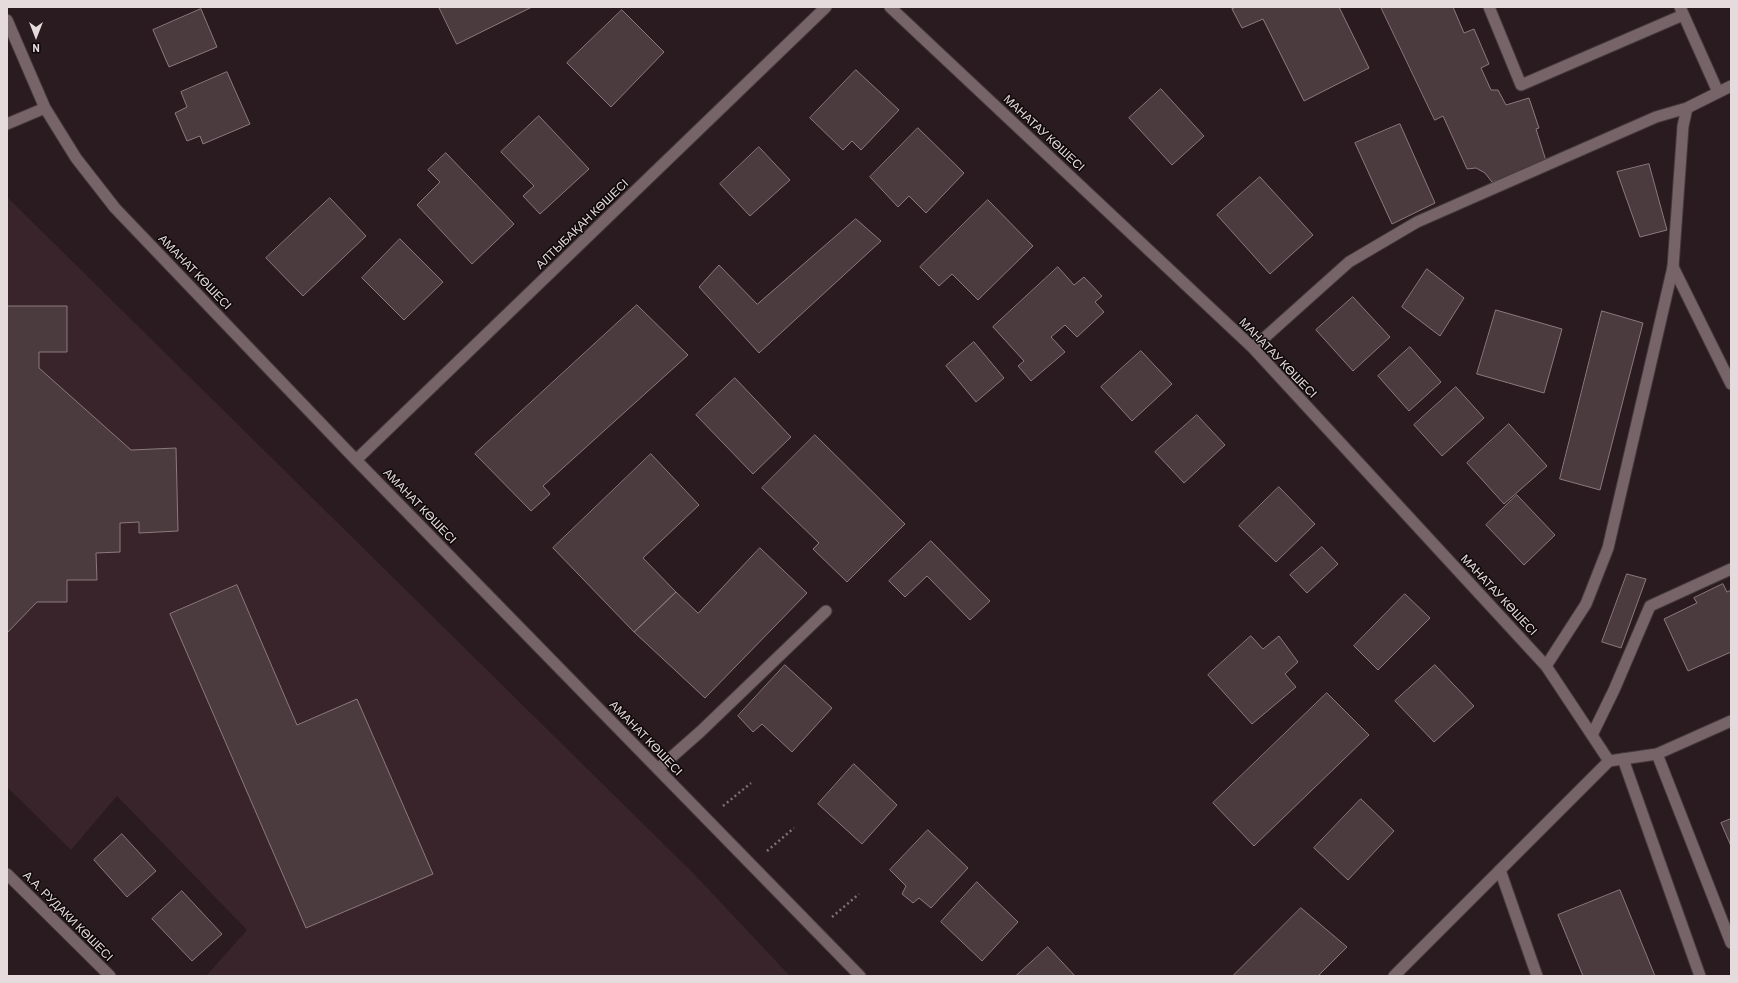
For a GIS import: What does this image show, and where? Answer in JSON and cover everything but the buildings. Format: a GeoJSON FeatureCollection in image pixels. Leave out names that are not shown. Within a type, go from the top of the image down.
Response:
{"type":"FeatureCollection","features":[{"type":"Feature","properties":{"kind":"street","name":"АЛТЫБАҚАН КӨШЕСІ"},"geometry":{"type":"LineString","coordinates":[[356,460],[826,7]]}},
{"type":"Feature","properties":{"kind":"street","name":"МАНАТАУ КӨШЕСІ"},"geometry":{"type":"LineString","coordinates":[[890,7],[1253,348],[1546,666],[1609,761]]}},
{"type":"Feature","properties":{"kind":"street"},"geometry":{"type":"LineString","coordinates":[[1489,7],[1521,84],[1682,11],[1718,92]]}},
{"type":"Feature","properties":{"kind":"street","name":"АМАНАТ КӨШЕСІ"},"geometry":{"type":"LineString","coordinates":[[7,20],[46,108],[76,158],[116,208],[356,460],[860,976]]}},
{"type":"Feature","properties":{"kind":"street"},"geometry":{"type":"LineString","coordinates":[[1253,348],[1349,262],[1417,222],[1656,117],[1687,108],[1731,86]]}},
{"type":"Feature","properties":{"kind":"street"},"geometry":{"type":"LineString","coordinates":[[7,124],[46,108]]}},
{"type":"Feature","properties":{"kind":"street"},"geometry":{"type":"LineString","coordinates":[[1546,666],[1586,604],[1608,548],[1673,267],[1683,126],[1687,108]]}},
{"type":"Feature","properties":{"kind":"street"},"geometry":{"type":"LineString","coordinates":[[1673,267],[1731,384]]}},
{"type":"Feature","properties":{"kind":"street"},"geometry":{"type":"LineString","coordinates":[[1592,735],[1614,690],[1650,606],[1731,569]]}},
{"type":"Feature","properties":{"kind":"street"},"geometry":{"type":"LineString","coordinates":[[658,769],[700,732],[826,611]]}},
{"type":"Feature","properties":{"kind":"street"},"geometry":{"type":"LineString","coordinates":[[1394,976],[1609,761],[1657,754],[1731,721]]}},
{"type":"Feature","properties":{"kind":"street"},"geometry":{"type":"LineString","coordinates":[[1657,754],[1731,942]]}},
{"type":"Feature","properties":{"kind":"street"},"geometry":{"type":"LineString","coordinates":[[1623,759],[1700,976]]}},
{"type":"Feature","properties":{"kind":"street"},"geometry":{"type":"LineString","coordinates":[[1500,870],[1538,976]]}},
{"type":"Feature","properties":{"kind":"street","name":"А.А. РУДАКИ КӨШЕСІ"},"geometry":{"type":"LineString","coordinates":[[7,874],[110,976]]}},
{"type":"Feature","properties":{"kind":"path"},"geometry":{"type":"LineString","coordinates":[[707,820],[750,783]]}},
{"type":"Feature","properties":{"kind":"path"},"geometry":{"type":"LineString","coordinates":[[751,865],[794,828]]}},
{"type":"Feature","properties":{"kind":"path"},"geometry":{"type":"LineString","coordinates":[[816,931],[859,894]]}},
{"type":"Feature","properties":{"kind":"shaded area"},"geometry":{"type":"Polygon","coordinates":[[[7,197],[694,874],[790,976],[206,976],[247,930],[117,796],[71,850],[7,787],[7,197]]]}}]}
